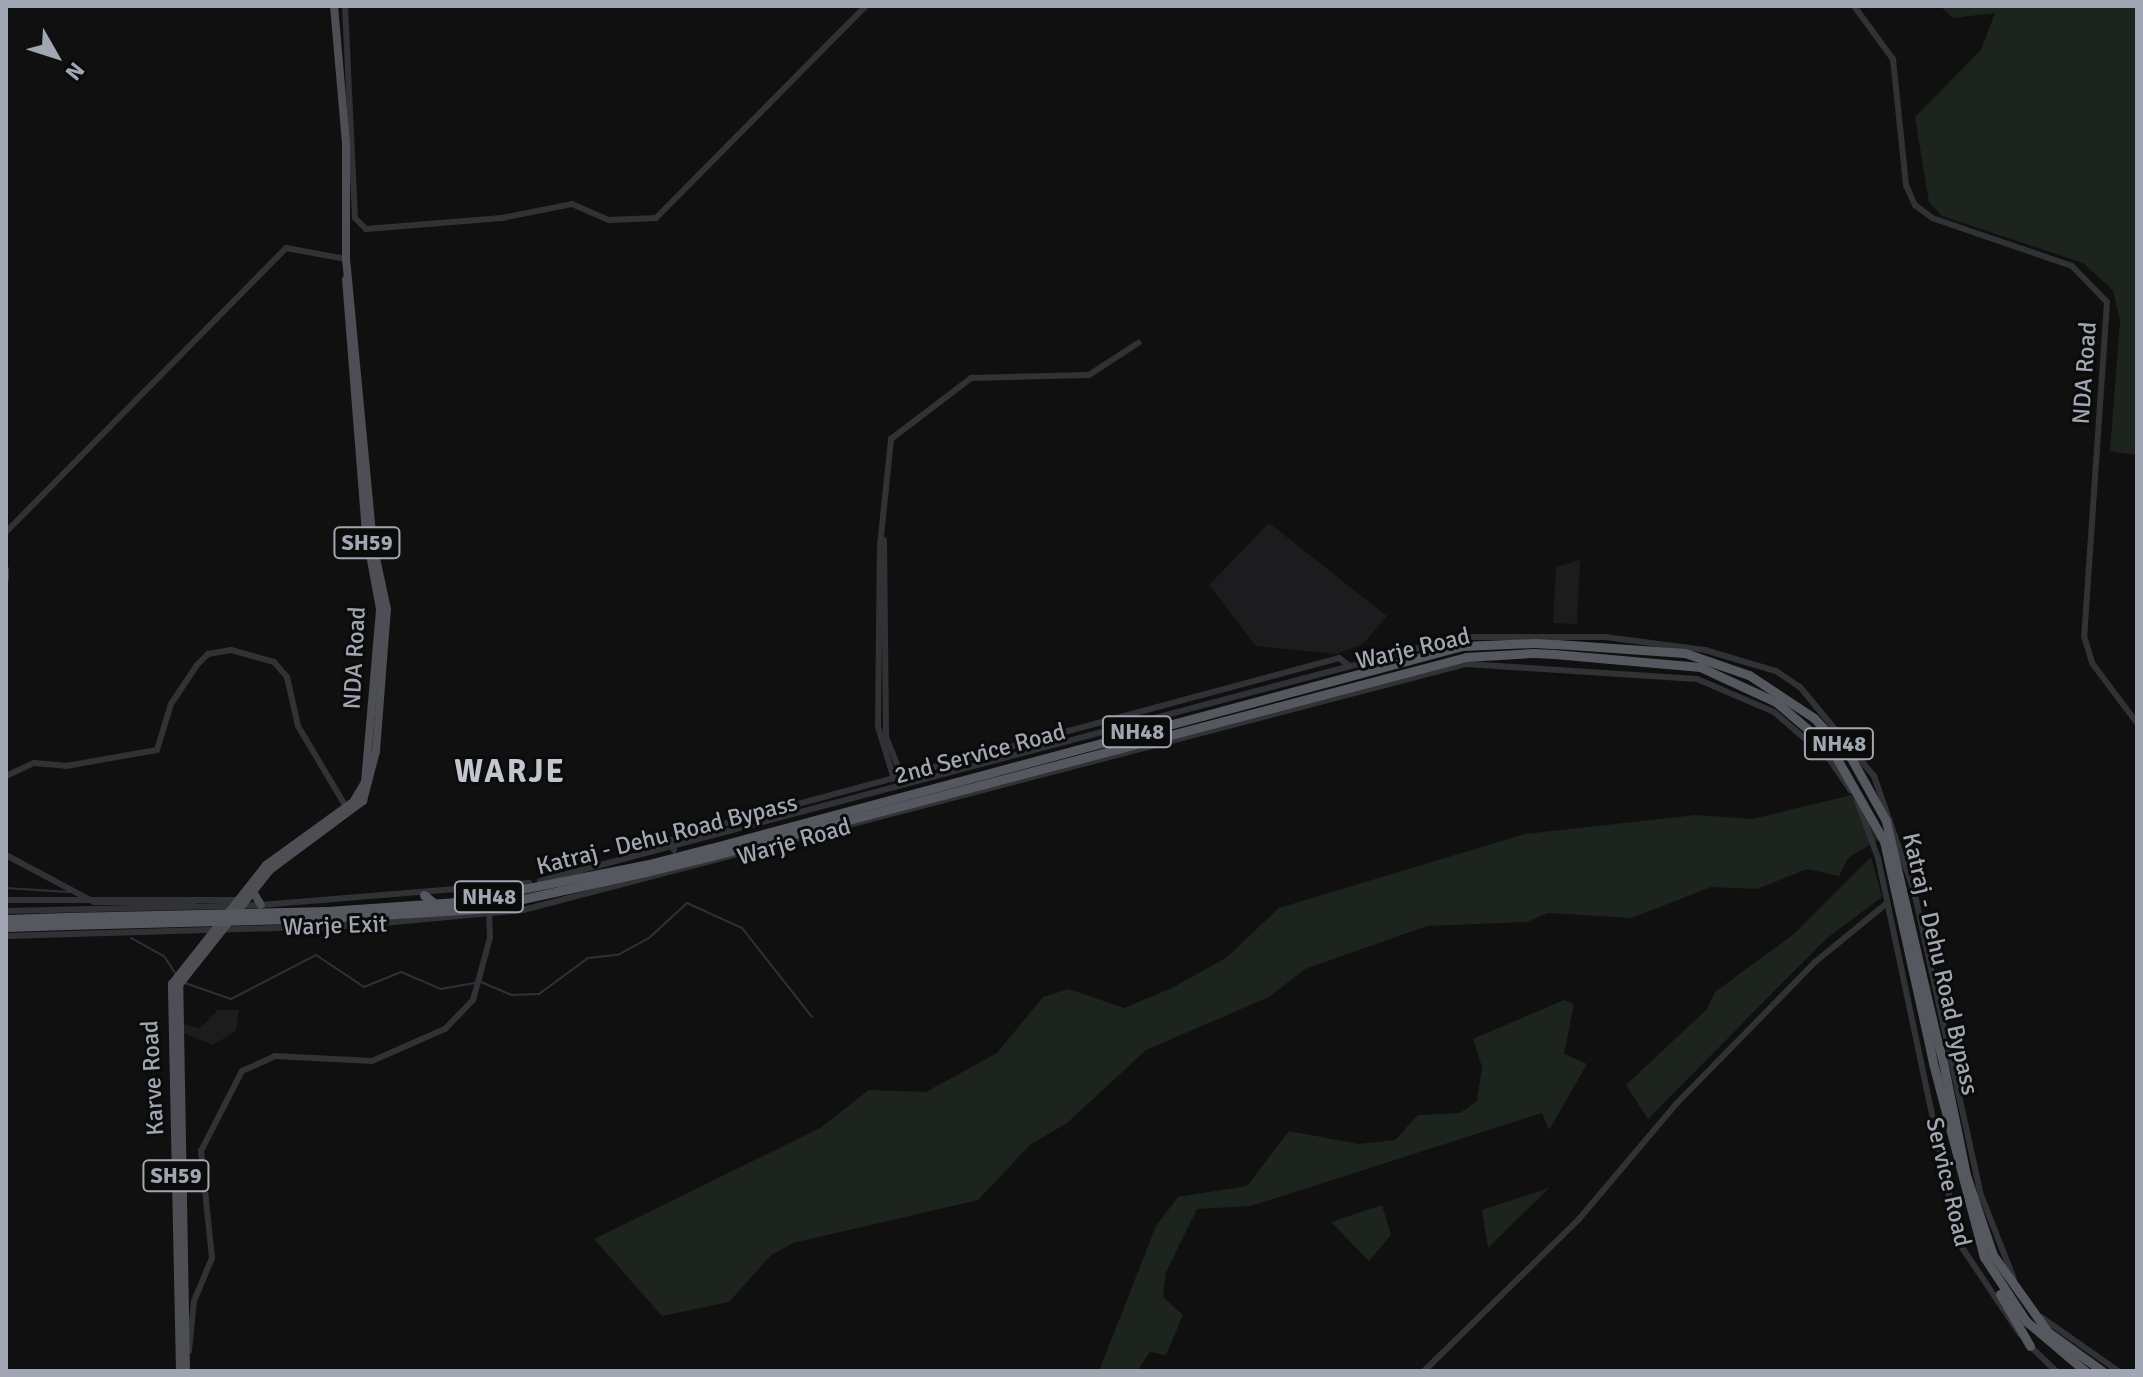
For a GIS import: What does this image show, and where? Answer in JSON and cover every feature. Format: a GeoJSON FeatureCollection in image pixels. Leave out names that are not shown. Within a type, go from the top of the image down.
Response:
{"type":"FeatureCollection","features":[{"type":"Feature","properties":{"kind":"highway","name":"NH48"},"geometry":{"type":"LineString","coordinates":[[1320,689],[1462,646],[1555,649]]}},
{"type":"Feature","properties":{"kind":"highway","name":"Katraj - Dehu Road Bypass"},"geometry":{"type":"LineString","coordinates":[[1555,649],[1673,662],[1713,672],[1776,702],[1834,758],[1884,841],[1928,1040],[1938,1063],[1975,1207],[2013,1288],[2031,1312],[2064,1347],[2102,1371]]}},
{"type":"Feature","properties":{"kind":"highway","name":"Katraj - Dehu Road Bypass"},"geometry":{"type":"LineString","coordinates":[[1555,649],[1685,653],[1749,675],[1814,718],[1851,758],[1886,821],[1928,1040]]}},
{"type":"Feature","properties":{"kind":"highway","name":"Katraj - Dehu Road Bypass"},"geometry":{"type":"LineString","coordinates":[[330,914],[435,904],[712,852],[1276,695],[1320,689]]}},
{"type":"Feature","properties":{"kind":"highway","name":"Katraj - Dehu Road Bypass"},"geometry":{"type":"LineString","coordinates":[[1000,774],[1276,707],[1320,689]]}},
{"type":"Feature","properties":{"kind":"highway","name":"Katraj - Dehu Road Bypass"},"geometry":{"type":"LineString","coordinates":[[6,919],[67,921],[477,909],[650,863]]}},
{"type":"Feature","properties":{"kind":"highway"},"geometry":{"type":"LineString","coordinates":[[424,895],[435,904]]}},
{"type":"Feature","properties":{"kind":"highway","name":"Katraj - Dehu Road Bypass"},"geometry":{"type":"LineString","coordinates":[[6,927],[67,921]]}},
{"type":"Feature","properties":{"kind":"highway","name":"Katraj - Dehu Road Bypass"},"geometry":{"type":"LineString","coordinates":[[1938,1063],[1965,1205],[1997,1282],[2041,1338],[2085,1371]]}},
{"type":"Feature","properties":{"kind":"highway"},"geometry":{"type":"LineString","coordinates":[[1997,1282],[2030,1346]]}},
{"type":"Feature","properties":{"kind":"main road","name":"NDA Road"},"geometry":{"type":"LineString","coordinates":[[236,903],[370,790],[387,607],[373,544],[346,259],[346,143],[334,6]]}},
{"type":"Feature","properties":{"kind":"main road","name":"NDA Road"},"geometry":{"type":"LineString","coordinates":[[210,935],[274,857],[348,810]]}},
{"type":"Feature","properties":{"kind":"main road"},"geometry":{"type":"LineString","coordinates":[[252,890],[261,905]]}},
{"type":"Feature","properties":{"kind":"main road","name":"Karve Road"},"geometry":{"type":"LineString","coordinates":[[183,1370],[178,980],[210,935]]}},
{"type":"Feature","properties":{"kind":"street"},"geometry":{"type":"LineString","coordinates":[[345,6],[355,218],[366,229],[502,218],[572,204],[609,220],[656,218],[866,6]]}},
{"type":"Feature","properties":{"kind":"street","name":"NDA Road"},"geometry":{"type":"LineString","coordinates":[[1854,6],[1893,59],[1906,185],[1915,205],[2072,266],[2107,302],[2084,636],[2092,663],[2137,723]]}},
{"type":"Feature","properties":{"kind":"street"},"geometry":{"type":"LineString","coordinates":[[6,532],[286,248],[346,259]]}},
{"type":"Feature","properties":{"kind":"street"},"geometry":{"type":"LineString","coordinates":[[897,786],[897,776],[882,737],[884,544],[891,439],[971,378],[1089,375],[1138,343]]}},
{"type":"Feature","properties":{"kind":"street"},"geometry":{"type":"LineString","coordinates":[[6,569],[6,579]]}},
{"type":"Feature","properties":{"kind":"street","name":"Warje Road"},"geometry":{"type":"LineString","coordinates":[[650,863],[670,846],[697,842],[1347,664],[1479,633],[1543,634],[1689,646],[1776,671],[1800,687],[1859,755],[1888,806],[1948,1041],[1981,1195],[2013,1288]]}},
{"type":"Feature","properties":{"kind":"street"},"geometry":{"type":"LineString","coordinates":[[1538,663],[1543,634]]}},
{"type":"Feature","properties":{"kind":"street"},"geometry":{"type":"LineString","coordinates":[[1543,634],[1547,664]]}},
{"type":"Feature","properties":{"kind":"street"},"geometry":{"type":"LineString","coordinates":[[6,776],[34,763],[66,766],[157,750],[171,704],[197,665],[208,654],[231,650],[274,662],[287,677],[298,726],[348,810]]}},
{"type":"Feature","properties":{"kind":"street","name":"2nd Service Road"},"geometry":{"type":"LineString","coordinates":[[670,846],[897,776],[1339,658],[1347,664]]}},
{"type":"Feature","properties":{"kind":"street","name":"Warje Road"},"geometry":{"type":"LineString","coordinates":[[659,879],[1466,664],[1538,663],[1697,679],[1774,712],[1834,758],[1874,840],[1887,903],[1928,1040]]}},
{"type":"Feature","properties":{"kind":"street"},"geometry":{"type":"LineString","coordinates":[[897,776],[905,784]]}},
{"type":"Feature","properties":{"kind":"street"},"geometry":{"type":"LineString","coordinates":[[697,842],[702,868]]}},
{"type":"Feature","properties":{"kind":"street"},"geometry":{"type":"LineString","coordinates":[[670,846],[679,873]]}},
{"type":"Feature","properties":{"kind":"street"},"geometry":{"type":"LineString","coordinates":[[6,855],[88,899]]}},
{"type":"Feature","properties":{"kind":"street"},"geometry":{"type":"LineString","coordinates":[[650,863],[659,879]]}},
{"type":"Feature","properties":{"kind":"street","name":"Warje Exit"},"geometry":{"type":"LineString","coordinates":[[6,911],[236,903],[261,905],[424,895],[539,882],[650,863]]}},
{"type":"Feature","properties":{"kind":"street","name":"Warje Exit"},"geometry":{"type":"LineString","coordinates":[[6,936],[210,935],[489,915],[659,879]]}},
{"type":"Feature","properties":{"kind":"street"},"geometry":{"type":"LineString","coordinates":[[6,900],[236,903]]}},
{"type":"Feature","properties":{"kind":"street"},"geometry":{"type":"LineString","coordinates":[[1424,1371],[1579,1219],[1677,1103],[1815,962],[1887,903]]}},
{"type":"Feature","properties":{"kind":"street"},"geometry":{"type":"LineString","coordinates":[[183,1370],[194,1301],[212,1258],[201,1151],[242,1071],[275,1056],[364,1061],[393,1055],[445,1029],[476,991],[489,915]]}},
{"type":"Feature","properties":{"kind":"street"},"geometry":{"type":"LineString","coordinates":[[1928,1040],[1948,1041]]}},
{"type":"Feature","properties":{"kind":"street","name":"Service Road"},"geometry":{"type":"LineString","coordinates":[[1928,1040],[1923,1058],[1964,1255],[2030,1346],[2056,1371]]}},
{"type":"Feature","properties":{"kind":"street"},"geometry":{"type":"LineString","coordinates":[[1923,1058],[1950,1053]]}},
{"type":"Feature","properties":{"kind":"street"},"geometry":{"type":"LineString","coordinates":[[2031,1312],[2118,1371]]}},
{"type":"Feature","properties":{"kind":"shaded area"},"geometry":{"type":"Polygon","coordinates":[[[1940,6],[2137,6],[2137,455],[2110,451],[2120,321],[2113,290],[2083,263],[1942,216],[1929,202],[1915,117],[1981,50],[1995,13],[1953,18],[1940,6]]]}},
{"type":"Feature","properties":{"kind":"shaded area"},"geometry":{"type":"Polygon","coordinates":[[[1269,523],[1387,616],[1363,644],[1337,654],[1256,646],[1209,585],[1269,523]]]}},
{"type":"Feature","properties":{"kind":"shaded area"},"geometry":{"type":"Polygon","coordinates":[[[1580,560],[1577,624],[1553,623],[1556,567],[1580,560]]]}},
{"type":"Feature","properties":{"kind":"shaded area"},"geometry":{"type":"Polygon","coordinates":[[[1856,794],[1878,840],[1848,858],[1839,876],[1807,869],[1757,889],[1711,887],[1632,918],[1548,913],[1527,922],[1427,926],[1305,969],[1269,997],[1146,1050],[1067,1123],[1031,1144],[978,1200],[793,1243],[771,1255],[729,1302],[662,1316],[594,1239],[820,1128],[869,1090],[926,1092],[997,1053],[1043,997],[1069,989],[1124,1008],[1172,988],[1226,958],[1279,908],[1525,834],[1696,815],[1752,819],[1856,794]]]}},
{"type":"Feature","properties":{"kind":"shaded area"},"geometry":{"type":"Polygon","coordinates":[[[1871,857],[1882,897],[1827,938],[1648,1119],[1626,1085],[1707,1009],[1715,992],[1794,934],[1871,857]]]}},
{"type":"Feature","properties":{"kind":"shaded area"},"geometry":{"type":"Polygon","coordinates":[[[1564,1000],[1574,1004],[1564,1054],[1587,1064],[1549,1130],[1542,1113],[1251,1206],[1197,1209],[1166,1272],[1163,1297],[1183,1315],[1166,1355],[1150,1352],[1137,1371],[1099,1371],[1156,1226],[1178,1197],[1247,1186],[1289,1131],[1359,1144],[1395,1140],[1418,1115],[1460,1113],[1477,1101],[1482,1067],[1473,1039],[1564,1000]]]}},
{"type":"Feature","properties":{"kind":"shaded area"},"geometry":{"type":"Polygon","coordinates":[[[218,1010],[239,1010],[236,1031],[213,1045],[183,1033],[182,1024],[200,1028],[218,1010]]]}},
{"type":"Feature","properties":{"kind":"shaded area"},"geometry":{"type":"Polygon","coordinates":[[[1549,1188],[1488,1248],[1482,1210],[1549,1188]]]}},
{"type":"Feature","properties":{"kind":"shaded area"},"geometry":{"type":"Polygon","coordinates":[[[1382,1205],[1391,1235],[1369,1261],[1331,1222],[1382,1205]]]}},
{"type":"Feature","properties":{"kind":"waterway"},"geometry":{"type":"LineString","coordinates":[[6,888],[69,892]]}},
{"type":"Feature","properties":{"kind":"waterway"},"geometry":{"type":"LineString","coordinates":[[481,982],[512,995],[539,994],[588,958],[618,955],[649,938],[687,903],[742,928],[812,1017]]}},
{"type":"Feature","properties":{"kind":"waterway"},"geometry":{"type":"LineString","coordinates":[[131,938],[164,956],[175,973]]}},
{"type":"Feature","properties":{"kind":"waterway"},"geometry":{"type":"LineString","coordinates":[[185,983],[231,999],[316,955],[364,987],[401,972],[441,989],[474,983]]}},
{"type":"Feature","properties":{"kind":"district","name":"WARJE"},"geometry":{"type":"Point","coordinates":[510,772]}}]}
